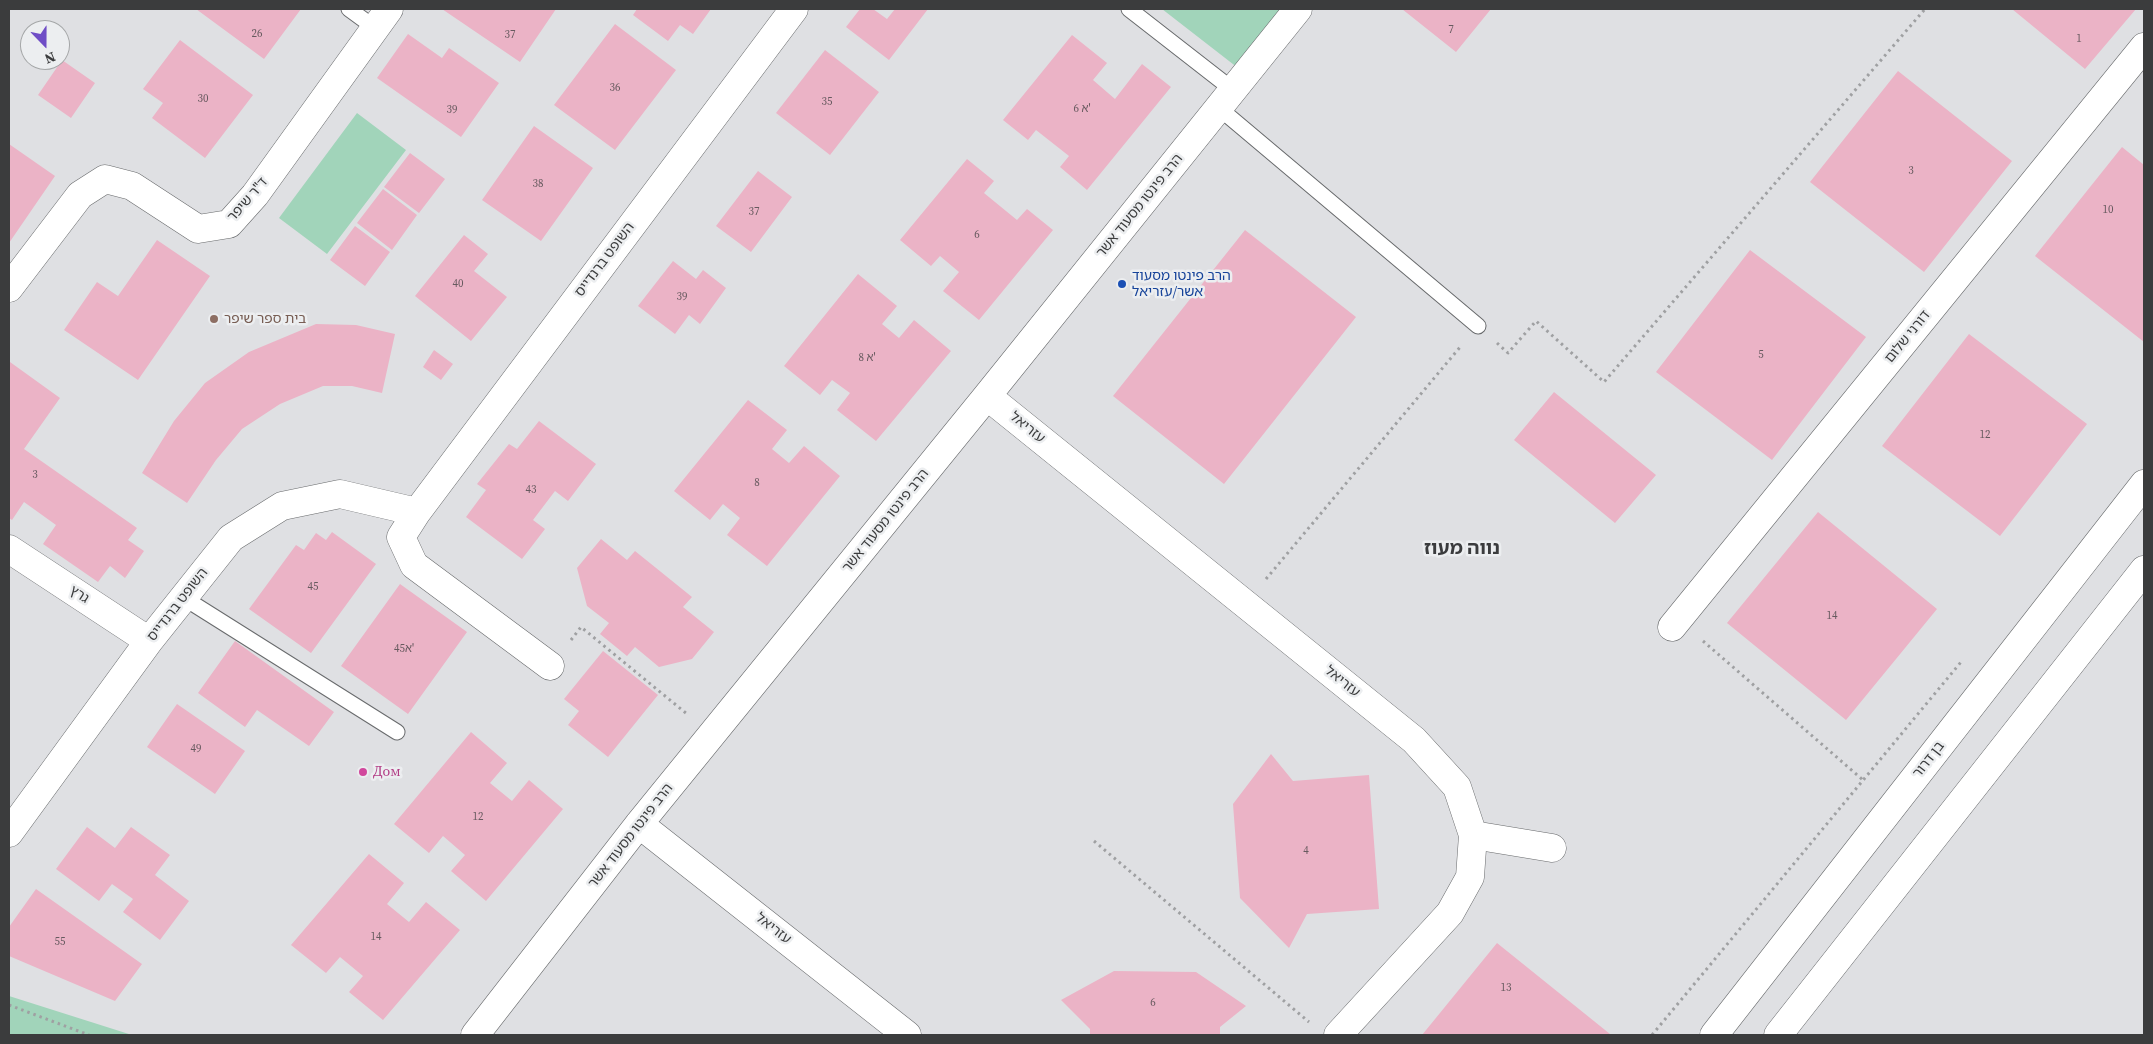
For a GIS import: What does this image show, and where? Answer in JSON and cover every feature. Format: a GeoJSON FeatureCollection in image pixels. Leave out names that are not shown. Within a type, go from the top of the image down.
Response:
{"type":"FeatureCollection","features":[{"type":"Feature","properties":{"kind":"street","name":"השופט ברנדייס"},"geometry":{"type":"LineString","coordinates":[[550,666],[414,565],[401,536],[417,512],[794,9]]}},
{"type":"Feature","properties":{"kind":"street","name":"הרב פינטו מסעוד אשר"},"geometry":{"type":"LineString","coordinates":[[475,1035],[639,824],[1298,9]]}},
{"type":"Feature","properties":{"kind":"street","name":"ד\"ר שיפר"},"geometry":{"type":"LineString","coordinates":[[11,280],[80,195],[105,178],[132,186],[198,229],[229,224],[255,196],[382,18]]}},
{"type":"Feature","properties":{"kind":"street","name":"דורני שלום"},"geometry":{"type":"LineString","coordinates":[[1675,623],[2144,47]]}},
{"type":"Feature","properties":{"kind":"street","name":"עזריאל"},"geometry":{"type":"LineString","coordinates":[[987,396],[1414,740],[1457,787],[1473,835],[1470,877],[1450,913],[1338,1035]]}},
{"type":"Feature","properties":{"kind":"street","name":"בן דרור"},"geometry":{"type":"LineString","coordinates":[[1714,1035],[2144,484]]}},
{"type":"Feature","properties":{"kind":"street","name":"השופט ברנדייס"},"geometry":{"type":"LineString","coordinates":[[9,833],[149,641],[231,538],[282,506],[340,494],[417,512]]}},
{"type":"Feature","properties":{"kind":"street","name":"גרץ"},"geometry":{"type":"LineString","coordinates":[[9,549],[149,641]]}},
{"type":"Feature","properties":{"kind":"street"},"geometry":{"type":"LineString","coordinates":[[1778,1035],[2144,570]]}},
{"type":"Feature","properties":{"kind":"street","name":"עזריאל"},"geometry":{"type":"LineString","coordinates":[[639,824],[907,1035]]}},
{"type":"Feature","properties":{"kind":"street"},"geometry":{"type":"LineString","coordinates":[[1473,835],[1552,848]]}},
{"type":"Feature","properties":{"kind":"lane"},"geometry":{"type":"LineString","coordinates":[[349,9],[382,18]]}},
{"type":"Feature","properties":{"kind":"lane"},"geometry":{"type":"LineString","coordinates":[[1129,9],[1478,326]]}},
{"type":"Feature","properties":{"kind":"lane"},"geometry":{"type":"LineString","coordinates":[[184,598],[397,732]]}},
{"type":"Feature","properties":{"kind":"path"},"geometry":{"type":"LineString","coordinates":[[1245,604],[1478,326],[1508,353],[1536,321],[1604,382],[1925,9]]}},
{"type":"Feature","properties":{"kind":"path"},"geometry":{"type":"LineString","coordinates":[[1675,623],[1863,780]]}},
{"type":"Feature","properties":{"kind":"path"},"geometry":{"type":"LineString","coordinates":[[550,666],[581,627],[712,734]]}},
{"type":"Feature","properties":{"kind":"path"},"geometry":{"type":"LineString","coordinates":[[1652,1035],[1963,659]]}},
{"type":"Feature","properties":{"kind":"path"},"geometry":{"type":"LineString","coordinates":[[1094,841],[1310,1023]]}},
{"type":"Feature","properties":{"kind":"path"},"geometry":{"type":"LineString","coordinates":[[9,1005],[89,1035]]}},
{"type":"Feature","properties":{"kind":"green space"},"geometry":{"type":"Polygon","coordinates":[[[1162,9],[1285,9],[1238,68],[1162,9]]]}},
{"type":"Feature","properties":{"kind":"green space"},"geometry":{"type":"Polygon","coordinates":[[[357,113],[406,150],[327,254],[279,218],[357,113]]]}},
{"type":"Feature","properties":{"kind":"green space"},"geometry":{"type":"Polygon","coordinates":[[[9,996],[132,1035],[9,1035],[9,996]]]}},
{"type":"Feature","properties":{"kind":"building"},"geometry":{"type":"Polygon","coordinates":[[[196,9],[301,9],[264,59],[196,9]]]}},
{"type":"Feature","properties":{"kind":"building"},"geometry":{"type":"Polygon","coordinates":[[[442,9],[556,9],[520,62],[442,9]]]}},
{"type":"Feature","properties":{"kind":"building"},"geometry":{"type":"Polygon","coordinates":[[[637,9],[711,9],[693,34],[680,25],[668,41],[633,15],[637,9]]]}},
{"type":"Feature","properties":{"kind":"building"},"geometry":{"type":"Polygon","coordinates":[[[860,9],[873,9],[887,19],[895,9],[928,9],[889,60],[846,27],[860,9]]]}},
{"type":"Feature","properties":{"kind":"building"},"geometry":{"type":"Polygon","coordinates":[[[1402,9],[1491,9],[1456,52],[1402,9]]]}},
{"type":"Feature","properties":{"kind":"building"},"geometry":{"type":"Polygon","coordinates":[[[2012,9],[2136,9],[2085,69],[2012,9]]]}},
{"type":"Feature","properties":{"kind":"building"},"geometry":{"type":"Polygon","coordinates":[[[615,24],[676,70],[615,150],[554,105],[615,24]]]}},
{"type":"Feature","properties":{"kind":"building"},"geometry":{"type":"Polygon","coordinates":[[[408,34],[442,58],[449,48],[499,83],[461,137],[377,78],[408,34]]]}},
{"type":"Feature","properties":{"kind":"building"},"geometry":{"type":"Polygon","coordinates":[[[1072,35],[1107,63],[1093,80],[1115,99],[1142,64],[1171,87],[1087,190],[1060,167],[1069,156],[1036,130],[1028,140],[1003,120],[1072,35]]]}},
{"type":"Feature","properties":{"kind":"building"},"geometry":{"type":"Polygon","coordinates":[[[180,40],[253,95],[205,158],[152,118],[163,103],[143,89],[180,40]]]}},
{"type":"Feature","properties":{"kind":"building"},"geometry":{"type":"Polygon","coordinates":[[[825,50],[879,92],[830,155],[776,113],[825,50]]]}},
{"type":"Feature","properties":{"kind":"building"},"geometry":{"type":"Polygon","coordinates":[[[70,66],[95,83],[71,118],[38,95],[55,70],[70,70],[70,66]]]}},
{"type":"Feature","properties":{"kind":"building"},"geometry":{"type":"Polygon","coordinates":[[[1898,71],[2012,161],[1924,272],[1810,182],[1898,71]]]}},
{"type":"Feature","properties":{"kind":"building"},"geometry":{"type":"Polygon","coordinates":[[[534,126],[593,168],[541,241],[482,200],[534,126]]]}},
{"type":"Feature","properties":{"kind":"building"},"geometry":{"type":"Polygon","coordinates":[[[9,144],[55,176],[9,243],[9,144]]]}},
{"type":"Feature","properties":{"kind":"building"},"geometry":{"type":"Polygon","coordinates":[[[2122,147],[2144,165],[2144,342],[2035,256],[2122,147]]]}},
{"type":"Feature","properties":{"kind":"building"},"geometry":{"type":"Polygon","coordinates":[[[410,153],[445,179],[419,213],[384,187],[410,153]]]}},
{"type":"Feature","properties":{"kind":"building"},"geometry":{"type":"Polygon","coordinates":[[[967,159],[994,181],[984,193],[1017,220],[1027,209],[1053,230],[979,320],[943,291],[959,272],[940,256],[931,266],[900,240],[967,159]]]}},
{"type":"Feature","properties":{"kind":"building"},"geometry":{"type":"Polygon","coordinates":[[[758,171],[792,197],[751,252],[716,226],[758,171]]]}},
{"type":"Feature","properties":{"kind":"building"},"geometry":{"type":"Polygon","coordinates":[[[383,189],[417,215],[392,250],[357,223],[383,189]]]}},
{"type":"Feature","properties":{"kind":"building"},"geometry":{"type":"Polygon","coordinates":[[[355,226],[390,252],[365,286],[330,260],[355,226]]]}},
{"type":"Feature","properties":{"kind":"building"},"geometry":{"type":"Polygon","coordinates":[[[1245,230],[1356,317],[1224,484],[1113,396],[1245,230]]]}},
{"type":"Feature","properties":{"kind":"building"},"geometry":{"type":"Polygon","coordinates":[[[464,235],[488,254],[474,271],[507,297],[471,341],[415,296],[464,235]]]}},
{"type":"Feature","properties":{"kind":"building"},"geometry":{"type":"Polygon","coordinates":[[[157,240],[210,276],[138,380],[64,330],[97,282],[118,296],[157,240]]]}},
{"type":"Feature","properties":{"kind":"building"},"geometry":{"type":"Polygon","coordinates":[[[1750,250],[1866,337],[1772,460],[1656,372],[1750,250]]]}},
{"type":"Feature","properties":{"kind":"building"},"geometry":{"type":"Polygon","coordinates":[[[673,261],[696,279],[703,270],[726,288],[700,324],[689,315],[675,334],[638,306],[673,261]]]}},
{"type":"Feature","properties":{"kind":"building"},"geometry":{"type":"Polygon","coordinates":[[[858,274],[897,306],[882,324],[899,338],[914,320],[951,351],[876,441],[837,410],[850,393],[832,380],[820,395],[784,366],[858,274]]]}},
{"type":"Feature","properties":{"kind":"building"},"geometry":{"type":"Polygon","coordinates":[[[316,324],[356,325],[395,334],[382,393],[352,386],[323,386],[280,404],[242,429],[216,460],[187,503],[142,473],[174,421],[205,383],[249,352],[316,324]]]}},
{"type":"Feature","properties":{"kind":"building"},"geometry":{"type":"Polygon","coordinates":[[[1969,334],[2087,424],[2000,536],[1882,446],[1969,334]]]}},
{"type":"Feature","properties":{"kind":"building"},"geometry":{"type":"Polygon","coordinates":[[[434,350],[453,364],[441,380],[423,367],[434,350]]]}},
{"type":"Feature","properties":{"kind":"building"},"geometry":{"type":"Polygon","coordinates":[[[10,362],[60,398],[24,449],[137,528],[128,540],[144,551],[125,578],[110,566],[98,582],[43,544],[56,525],[24,502],[12,520],[9,518],[10,362]]]}},
{"type":"Feature","properties":{"kind":"building"},"geometry":{"type":"Polygon","coordinates":[[[1554,392],[1656,475],[1615,523],[1514,440],[1554,392]]]}},
{"type":"Feature","properties":{"kind":"building"},"geometry":{"type":"Polygon","coordinates":[[[748,400],[787,430],[772,449],[789,463],[804,446],[840,476],[767,566],[727,535],[740,518],[723,504],[710,520],[674,491],[748,400]]]}},
{"type":"Feature","properties":{"kind":"building"},"geometry":{"type":"Polygon","coordinates":[[[539,421],[596,464],[568,501],[555,491],[533,520],[545,529],[522,559],[466,517],[486,490],[477,484],[509,444],[517,449],[539,421]]]}},
{"type":"Feature","properties":{"kind":"building"},"geometry":{"type":"Polygon","coordinates":[[[1818,512],[1937,609],[1846,720],[1727,623],[1818,512]]]}},
{"type":"Feature","properties":{"kind":"building"},"geometry":{"type":"Polygon","coordinates":[[[332,532],[376,564],[311,653],[249,609],[296,545],[304,550],[316,533],[326,540],[332,532]]]}},
{"type":"Feature","properties":{"kind":"building"},"geometry":{"type":"Polygon","coordinates":[[[601,539],[627,560],[635,551],[692,597],[683,607],[714,632],[692,659],[659,667],[635,647],[627,656],[600,634],[609,623],[587,606],[577,568],[601,539]]]}},
{"type":"Feature","properties":{"kind":"building"},"geometry":{"type":"Polygon","coordinates":[[[400,584],[467,632],[408,714],[341,666],[400,584]]]}},
{"type":"Feature","properties":{"kind":"building"},"geometry":{"type":"Polygon","coordinates":[[[235,641],[334,712],[309,746],[257,710],[245,727],[198,693],[235,641]]]}},
{"type":"Feature","properties":{"kind":"building"},"geometry":{"type":"Polygon","coordinates":[[[603,651],[658,695],[608,757],[568,725],[579,711],[564,699],[603,651]]]}},
{"type":"Feature","properties":{"kind":"building"},"geometry":{"type":"Polygon","coordinates":[[[177,704],[245,751],[215,794],[147,747],[177,704]]]}},
{"type":"Feature","properties":{"kind":"building"},"geometry":{"type":"Polygon","coordinates":[[[471,732],[507,763],[490,783],[512,801],[529,780],[563,809],[486,901],[451,871],[465,855],[443,836],[429,853],[394,824],[471,732]]]}},
{"type":"Feature","properties":{"kind":"building"},"geometry":{"type":"Polygon","coordinates":[[[1271,754],[1293,781],[1369,775],[1379,909],[1307,914],[1289,948],[1240,898],[1233,804],[1271,754]]]}},
{"type":"Feature","properties":{"kind":"building"},"geometry":{"type":"Polygon","coordinates":[[[87,827],[115,848],[131,827],[170,855],[155,875],[189,901],[160,940],[123,912],[133,899],[112,884],[99,901],[56,869],[87,827]]]}},
{"type":"Feature","properties":{"kind":"building"},"geometry":{"type":"Polygon","coordinates":[[[369,854],[404,883],[387,904],[409,922],[426,902],[460,930],[383,1020],[349,992],[363,976],[340,957],[326,973],[291,945],[369,854]]]}},
{"type":"Feature","properties":{"kind":"building"},"geometry":{"type":"Polygon","coordinates":[[[36,889],[142,964],[115,1001],[9,956],[9,927],[36,889]]]}},
{"type":"Feature","properties":{"kind":"building"},"geometry":{"type":"Polygon","coordinates":[[[1497,943],[1610,1034],[1422,1035],[1497,943]]]}},
{"type":"Feature","properties":{"kind":"building"},"geometry":{"type":"Polygon","coordinates":[[[1114,971],[1196,972],[1246,1006],[1220,1027],[1220,1035],[1090,1035],[1090,1029],[1061,1000],[1114,971]]]}},
{"type":"Feature","properties":{"kind":"place","name":"הרב פינטו מסעוד אשר/עזריאל"},"geometry":{"type":"Point","coordinates":[1122,284]}},
{"type":"Feature","properties":{"kind":"place","name":"בית ספר שיפר"},"geometry":{"type":"Point","coordinates":[214,319]}},
{"type":"Feature","properties":{"kind":"place","name":"Дом"},"geometry":{"type":"Point","coordinates":[363,772]}},
{"type":"Feature","properties":{"kind":"district","name":"נווה מעוז"},"geometry":{"type":"Point","coordinates":[1462,549]}}]}
